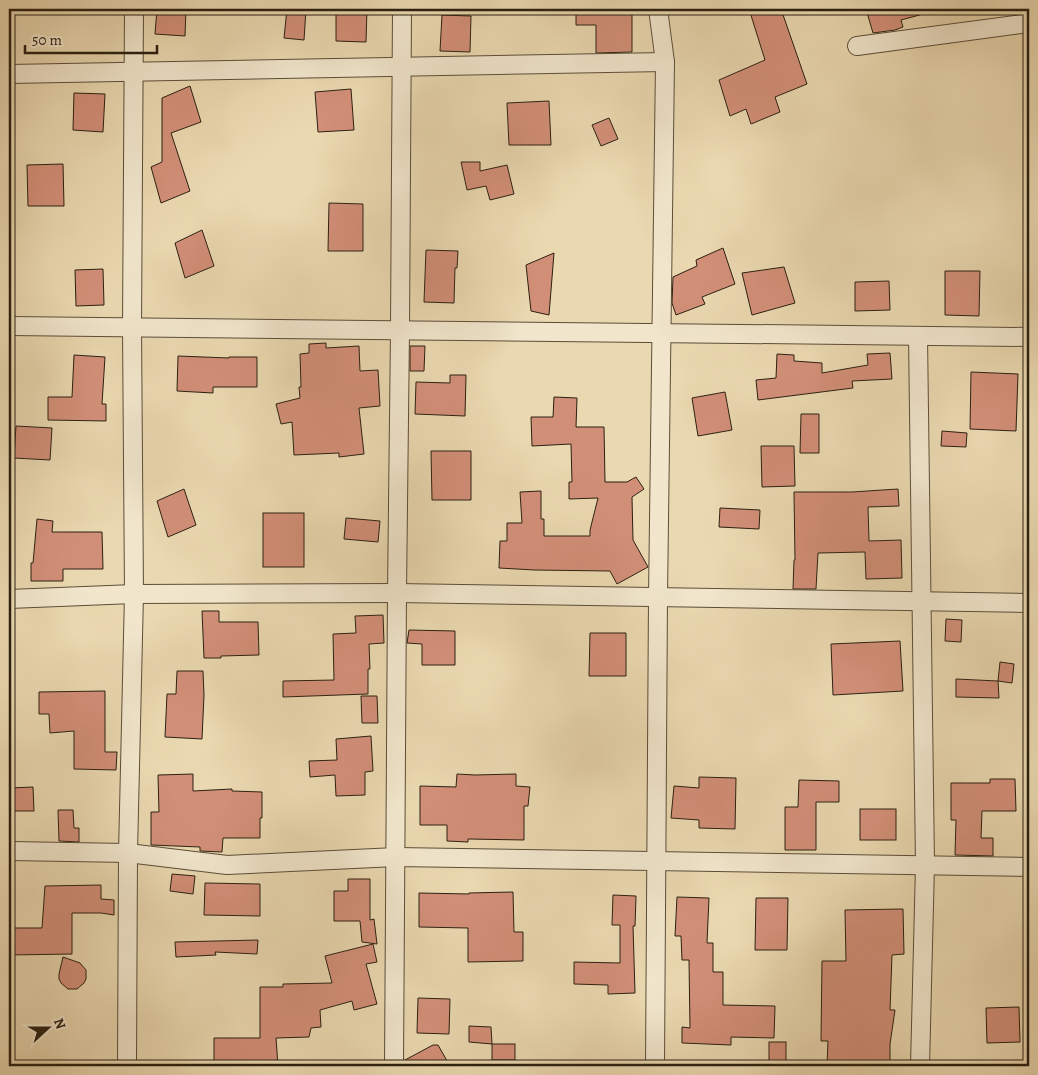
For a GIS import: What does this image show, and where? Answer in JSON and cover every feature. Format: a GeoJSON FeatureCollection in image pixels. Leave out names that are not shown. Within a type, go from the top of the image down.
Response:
{"type":"FeatureCollection","features":[{"type":"Feature","properties":{"kind":"street"},"geometry":{"type":"LineString","coordinates":[[127,1066],[128,853],[134,594],[132,327],[134,9]]}},
{"type":"Feature","properties":{"kind":"street"},"geometry":{"type":"LineString","coordinates":[[394,1066],[402,9]]}},
{"type":"Feature","properties":{"kind":"street"},"geometry":{"type":"LineString","coordinates":[[655,1066],[658,597],[665,62],[658,9]]}},
{"type":"Feature","properties":{"kind":"street"},"geometry":{"type":"LineString","coordinates":[[857,46],[1029,23]]}},
{"type":"Feature","properties":{"kind":"street"},"geometry":{"type":"LineString","coordinates":[[9,74],[665,62]]}},
{"type":"Feature","properties":{"kind":"street"},"geometry":{"type":"LineString","coordinates":[[9,326],[1029,337]]}},
{"type":"Feature","properties":{"kind":"street"},"geometry":{"type":"LineString","coordinates":[[918,336],[925,865],[920,1066]]}},
{"type":"Feature","properties":{"kind":"street"},"geometry":{"type":"LineString","coordinates":[[9,599],[134,594],[397,593],[1029,603]]}},
{"type":"Feature","properties":{"kind":"street"},"geometry":{"type":"LineString","coordinates":[[9,851],[128,853],[227,865],[396,857],[1029,867]]}},
{"type":"Feature","properties":{"kind":"building"},"geometry":{"type":"Polygon","coordinates":[[[157,9],[186,9],[185,36],[155,34],[157,9]]]}},
{"type":"Feature","properties":{"kind":"building"},"geometry":{"type":"Polygon","coordinates":[[[287,9],[306,9],[304,40],[284,38],[287,9]]]}},
{"type":"Feature","properties":{"kind":"building"},"geometry":{"type":"Polygon","coordinates":[[[336,9],[367,9],[366,42],[336,41],[336,9]]]}},
{"type":"Feature","properties":{"kind":"building"},"geometry":{"type":"Polygon","coordinates":[[[576,9],[632,9],[632,52],[596,53],[596,25],[576,25],[576,9]]]}},
{"type":"Feature","properties":{"kind":"building"},"geometry":{"type":"Polygon","coordinates":[[[749,9],[781,9],[807,84],[775,97],[780,112],[751,124],[746,109],[730,116],[719,80],[765,60],[749,9]]]}},
{"type":"Feature","properties":{"kind":"building"},"geometry":{"type":"Polygon","coordinates":[[[866,9],[926,9],[927,13],[901,20],[903,27],[895,30],[873,33],[866,9]]]}},
{"type":"Feature","properties":{"kind":"building"},"geometry":{"type":"Polygon","coordinates":[[[442,15],[471,16],[470,52],[440,51],[442,15]]]}},
{"type":"Feature","properties":{"kind":"building"},"geometry":{"type":"Polygon","coordinates":[[[190,86],[201,122],[171,133],[190,191],[161,203],[151,167],[162,162],[162,98],[190,86]]]}},
{"type":"Feature","properties":{"kind":"building"},"geometry":{"type":"Polygon","coordinates":[[[351,89],[354,130],[318,132],[315,92],[351,89]]]}},
{"type":"Feature","properties":{"kind":"building"},"geometry":{"type":"Polygon","coordinates":[[[74,93],[105,94],[103,132],[73,130],[74,93]]]}},
{"type":"Feature","properties":{"kind":"building"},"geometry":{"type":"Polygon","coordinates":[[[549,101],[551,145],[509,145],[507,103],[549,101]]]}},
{"type":"Feature","properties":{"kind":"building"},"geometry":{"type":"Polygon","coordinates":[[[609,118],[618,139],[601,146],[592,125],[609,118]]]}},
{"type":"Feature","properties":{"kind":"building"},"geometry":{"type":"Polygon","coordinates":[[[461,162],[480,162],[480,171],[507,165],[514,194],[490,200],[486,186],[467,190],[461,162]]]}},
{"type":"Feature","properties":{"kind":"building"},"geometry":{"type":"Polygon","coordinates":[[[63,164],[64,206],[28,206],[27,165],[63,164]]]}},
{"type":"Feature","properties":{"kind":"building"},"geometry":{"type":"Polygon","coordinates":[[[329,203],[363,204],[363,251],[328,251],[329,203]]]}},
{"type":"Feature","properties":{"kind":"building"},"geometry":{"type":"Polygon","coordinates":[[[202,230],[214,266],[185,278],[175,243],[202,230]]]}},
{"type":"Feature","properties":{"kind":"building"},"geometry":{"type":"Polygon","coordinates":[[[723,248],[735,284],[702,297],[705,304],[676,315],[672,303],[673,277],[697,266],[696,260],[723,248]]]}},
{"type":"Feature","properties":{"kind":"building"},"geometry":{"type":"Polygon","coordinates":[[[426,250],[458,251],[457,268],[455,268],[454,303],[424,302],[426,250]]]}},
{"type":"Feature","properties":{"kind":"building"},"geometry":{"type":"Polygon","coordinates":[[[554,253],[549,315],[531,311],[526,265],[554,253]]]}},
{"type":"Feature","properties":{"kind":"building"},"geometry":{"type":"Polygon","coordinates":[[[784,267],[795,303],[752,315],[742,273],[784,267]]]}},
{"type":"Feature","properties":{"kind":"building"},"geometry":{"type":"Polygon","coordinates":[[[103,269],[104,305],[76,306],[75,270],[103,269]]]}},
{"type":"Feature","properties":{"kind":"building"},"geometry":{"type":"Polygon","coordinates":[[[945,271],[980,271],[979,316],[945,315],[945,271]]]}},
{"type":"Feature","properties":{"kind":"building"},"geometry":{"type":"Polygon","coordinates":[[[889,281],[890,310],[855,311],[855,282],[889,281]]]}},
{"type":"Feature","properties":{"kind":"building"},"geometry":{"type":"Polygon","coordinates":[[[326,343],[326,348],[359,346],[360,371],[378,370],[380,406],[359,408],[364,454],[339,457],[339,453],[294,455],[292,422],[281,424],[276,404],[300,398],[300,354],[309,353],[309,344],[326,343]]]}},
{"type":"Feature","properties":{"kind":"building"},"geometry":{"type":"Polygon","coordinates":[[[410,346],[425,346],[424,371],[410,371],[410,346]]]}},
{"type":"Feature","properties":{"kind":"building"},"geometry":{"type":"Polygon","coordinates":[[[890,353],[892,379],[852,381],[853,388],[758,400],[756,380],[776,378],[777,354],[794,355],[794,361],[822,363],[822,373],[868,365],[867,354],[890,353]]]}},
{"type":"Feature","properties":{"kind":"building"},"geometry":{"type":"Polygon","coordinates":[[[74,355],[105,357],[102,404],[106,404],[106,421],[48,420],[48,397],[72,397],[74,355]]]}},
{"type":"Feature","properties":{"kind":"building"},"geometry":{"type":"Polygon","coordinates":[[[178,356],[257,357],[257,387],[213,387],[213,393],[177,391],[178,356]]]}},
{"type":"Feature","properties":{"kind":"building"},"geometry":{"type":"Polygon","coordinates":[[[971,372],[1018,374],[1016,431],[970,429],[971,372]]]}},
{"type":"Feature","properties":{"kind":"building"},"geometry":{"type":"Polygon","coordinates":[[[450,375],[466,375],[465,416],[415,414],[416,382],[450,383],[450,375]]]}},
{"type":"Feature","properties":{"kind":"building"},"geometry":{"type":"Polygon","coordinates":[[[725,392],[732,430],[698,436],[692,398],[725,392]]]}},
{"type":"Feature","properties":{"kind":"building"},"geometry":{"type":"Polygon","coordinates":[[[554,397],[577,398],[576,427],[604,427],[605,482],[627,482],[636,477],[644,489],[632,497],[633,540],[648,567],[617,584],[610,571],[499,568],[500,541],[507,541],[507,523],[522,523],[520,492],[541,491],[541,519],[544,519],[544,536],[590,536],[598,498],[569,499],[569,482],[572,482],[571,444],[532,446],[531,417],[553,417],[554,397]]]}},
{"type":"Feature","properties":{"kind":"building"},"geometry":{"type":"Polygon","coordinates":[[[801,414],[819,414],[819,453],[800,453],[801,414]]]}},
{"type":"Feature","properties":{"kind":"building"},"geometry":{"type":"Polygon","coordinates":[[[16,426],[52,428],[50,460],[14,458],[16,426]]]}},
{"type":"Feature","properties":{"kind":"building"},"geometry":{"type":"Polygon","coordinates":[[[942,431],[967,433],[966,447],[941,446],[942,431]]]}},
{"type":"Feature","properties":{"kind":"building"},"geometry":{"type":"Polygon","coordinates":[[[761,446],[794,446],[795,486],[762,487],[761,446]]]}},
{"type":"Feature","properties":{"kind":"building"},"geometry":{"type":"Polygon","coordinates":[[[431,451],[471,451],[471,500],[432,500],[431,451]]]}},
{"type":"Feature","properties":{"kind":"building"},"geometry":{"type":"Polygon","coordinates":[[[184,489],[196,525],[168,537],[157,501],[184,489]]]}},
{"type":"Feature","properties":{"kind":"building"},"geometry":{"type":"Polygon","coordinates":[[[898,489],[899,506],[868,507],[869,541],[901,540],[902,578],[866,579],[865,552],[818,553],[816,589],[793,589],[795,560],[794,492],[852,492],[898,489]]]}},
{"type":"Feature","properties":{"kind":"building"},"geometry":{"type":"Polygon","coordinates":[[[720,508],[760,510],[759,529],[719,527],[720,508]]]}},
{"type":"Feature","properties":{"kind":"building"},"geometry":{"type":"Polygon","coordinates":[[[263,513],[304,513],[304,567],[263,567],[263,513]]]}},
{"type":"Feature","properties":{"kind":"building"},"geometry":{"type":"Polygon","coordinates":[[[346,518],[380,521],[378,542],[344,539],[346,518]]]}},
{"type":"Feature","properties":{"kind":"building"},"geometry":{"type":"Polygon","coordinates":[[[37,519],[53,521],[52,532],[102,532],[103,569],[63,569],[63,581],[31,581],[31,563],[33,563],[37,519]]]}},
{"type":"Feature","properties":{"kind":"building"},"geometry":{"type":"Polygon","coordinates":[[[202,611],[219,611],[219,622],[258,622],[259,655],[204,658],[202,611]]]}},
{"type":"Feature","properties":{"kind":"building"},"geometry":{"type":"Polygon","coordinates":[[[383,615],[384,643],[369,644],[368,694],[283,697],[283,681],[334,680],[333,634],[356,633],[355,616],[383,615]]]}},
{"type":"Feature","properties":{"kind":"building"},"geometry":{"type":"Polygon","coordinates":[[[946,619],[962,620],[961,642],[945,641],[946,619]]]}},
{"type":"Feature","properties":{"kind":"building"},"geometry":{"type":"Polygon","coordinates":[[[409,630],[455,631],[455,665],[422,665],[422,644],[407,643],[409,630]]]}},
{"type":"Feature","properties":{"kind":"building"},"geometry":{"type":"Polygon","coordinates":[[[590,633],[626,633],[626,676],[589,676],[590,633]]]}},
{"type":"Feature","properties":{"kind":"building"},"geometry":{"type":"Polygon","coordinates":[[[900,641],[903,691],[833,695],[831,644],[900,641]]]}},
{"type":"Feature","properties":{"kind":"building"},"geometry":{"type":"Polygon","coordinates":[[[1000,662],[1014,664],[1012,683],[998,681],[1000,662]]]}},
{"type":"Feature","properties":{"kind":"building"},"geometry":{"type":"Polygon","coordinates":[[[177,671],[203,671],[202,739],[165,737],[167,694],[176,694],[177,671]]]}},
{"type":"Feature","properties":{"kind":"building"},"geometry":{"type":"Polygon","coordinates":[[[956,679],[998,681],[999,698],[956,697],[956,679]]]}},
{"type":"Feature","properties":{"kind":"building"},"geometry":{"type":"Polygon","coordinates":[[[105,691],[105,752],[117,752],[116,770],[74,769],[74,731],[50,733],[49,714],[39,714],[39,692],[105,691]]]}},
{"type":"Feature","properties":{"kind":"building"},"geometry":{"type":"Polygon","coordinates":[[[361,696],[377,696],[378,723],[362,723],[361,696]]]}},
{"type":"Feature","properties":{"kind":"building"},"geometry":{"type":"Polygon","coordinates":[[[371,736],[373,771],[365,772],[365,795],[336,796],[335,775],[310,777],[309,761],[337,760],[336,739],[371,736]]]}},
{"type":"Feature","properties":{"kind":"building"},"geometry":{"type":"Polygon","coordinates":[[[193,774],[193,791],[232,789],[232,791],[262,792],[260,838],[223,838],[222,852],[200,851],[200,847],[151,845],[151,812],[159,812],[158,775],[193,774]]]}},
{"type":"Feature","properties":{"kind":"building"},"geometry":{"type":"Polygon","coordinates":[[[457,774],[516,774],[516,786],[530,787],[528,806],[524,806],[524,840],[468,839],[468,842],[447,841],[447,825],[420,825],[420,786],[456,787],[457,774]]]}},
{"type":"Feature","properties":{"kind":"building"},"geometry":{"type":"Polygon","coordinates":[[[699,777],[736,778],[735,829],[699,828],[699,820],[671,818],[674,786],[699,788],[699,777]]]}},
{"type":"Feature","properties":{"kind":"building"},"geometry":{"type":"Polygon","coordinates":[[[990,779],[1015,779],[1016,811],[982,811],[981,838],[993,838],[993,856],[955,855],[956,820],[951,820],[951,783],[990,783],[990,779]]]}},
{"type":"Feature","properties":{"kind":"building"},"geometry":{"type":"Polygon","coordinates":[[[799,780],[839,781],[839,802],[816,802],[816,850],[785,850],[785,807],[798,807],[799,780]]]}},
{"type":"Feature","properties":{"kind":"building"},"geometry":{"type":"Polygon","coordinates":[[[33,787],[34,811],[9,811],[9,788],[33,787]]]}},
{"type":"Feature","properties":{"kind":"building"},"geometry":{"type":"Polygon","coordinates":[[[860,809],[896,809],[896,840],[860,840],[860,809]]]}},
{"type":"Feature","properties":{"kind":"building"},"geometry":{"type":"Polygon","coordinates":[[[58,810],[73,810],[74,828],[79,828],[79,842],[59,841],[58,810]]]}},
{"type":"Feature","properties":{"kind":"building"},"geometry":{"type":"Polygon","coordinates":[[[172,874],[195,876],[193,894],[170,891],[172,874]]]}},
{"type":"Feature","properties":{"kind":"building"},"geometry":{"type":"Polygon","coordinates":[[[348,879],[370,879],[370,920],[374,919],[377,944],[362,942],[360,921],[334,921],[334,891],[348,891],[348,879]]]}},
{"type":"Feature","properties":{"kind":"building"},"geometry":{"type":"Polygon","coordinates":[[[205,883],[260,884],[260,916],[204,915],[205,883]]]}},
{"type":"Feature","properties":{"kind":"building"},"geometry":{"type":"Polygon","coordinates":[[[101,885],[101,899],[114,900],[114,915],[72,913],[72,954],[9,955],[9,928],[42,928],[45,886],[101,885]]]}},
{"type":"Feature","properties":{"kind":"building"},"geometry":{"type":"Polygon","coordinates":[[[513,892],[514,932],[523,932],[523,961],[468,962],[468,928],[419,927],[419,893],[469,894],[513,892]]]}},
{"type":"Feature","properties":{"kind":"building"},"geometry":{"type":"Polygon","coordinates":[[[613,895],[636,896],[635,926],[633,926],[635,993],[608,994],[608,985],[574,984],[574,962],[620,963],[620,925],[612,925],[613,895]]]}},
{"type":"Feature","properties":{"kind":"building"},"geometry":{"type":"Polygon","coordinates":[[[677,897],[709,898],[707,943],[713,943],[713,972],[723,972],[723,1005],[775,1006],[774,1038],[731,1037],[731,1045],[682,1043],[682,1027],[690,1028],[689,960],[682,960],[681,936],[675,936],[677,897]]]}},
{"type":"Feature","properties":{"kind":"building"},"geometry":{"type":"Polygon","coordinates":[[[756,898],[788,898],[787,950],[755,950],[756,898]]]}},
{"type":"Feature","properties":{"kind":"building"},"geometry":{"type":"Polygon","coordinates":[[[903,909],[904,954],[892,955],[890,1010],[895,1010],[890,1044],[890,1066],[827,1066],[828,1041],[821,1041],[822,961],[846,961],[845,910],[903,909]]]}},
{"type":"Feature","properties":{"kind":"building"},"geometry":{"type":"Polygon","coordinates":[[[258,940],[257,954],[215,952],[216,955],[176,957],[175,942],[258,940]]]}},
{"type":"Feature","properties":{"kind":"building"},"geometry":{"type":"Polygon","coordinates":[[[373,944],[377,962],[366,964],[377,1004],[354,1010],[352,1001],[320,1010],[321,1027],[311,1028],[309,1037],[276,1038],[278,1066],[214,1066],[214,1038],[260,1038],[260,987],[283,987],[283,984],[332,983],[325,956],[373,944]]]}},
{"type":"Feature","properties":{"kind":"building"},"geometry":{"type":"Polygon","coordinates":[[[63,957],[80,963],[86,970],[86,979],[77,989],[68,989],[59,979],[63,957]]]}},
{"type":"Feature","properties":{"kind":"building"},"geometry":{"type":"Polygon","coordinates":[[[418,998],[450,999],[449,1034],[417,1033],[418,998]]]}},
{"type":"Feature","properties":{"kind":"building"},"geometry":{"type":"Polygon","coordinates":[[[1019,1007],[1020,1042],[987,1043],[986,1008],[1019,1007]]]}},
{"type":"Feature","properties":{"kind":"building"},"geometry":{"type":"Polygon","coordinates":[[[469,1026],[491,1027],[492,1044],[469,1042],[469,1026]]]}},
{"type":"Feature","properties":{"kind":"building"},"geometry":{"type":"Polygon","coordinates":[[[769,1042],[786,1042],[786,1066],[769,1066],[769,1042]]]}},
{"type":"Feature","properties":{"kind":"building"},"geometry":{"type":"Polygon","coordinates":[[[492,1044],[515,1044],[515,1060],[492,1060],[492,1044]]]}},
{"type":"Feature","properties":{"kind":"building"},"geometry":{"type":"Polygon","coordinates":[[[433,1045],[438,1045],[450,1066],[405,1066],[405,1060],[433,1045]]]}}]}
